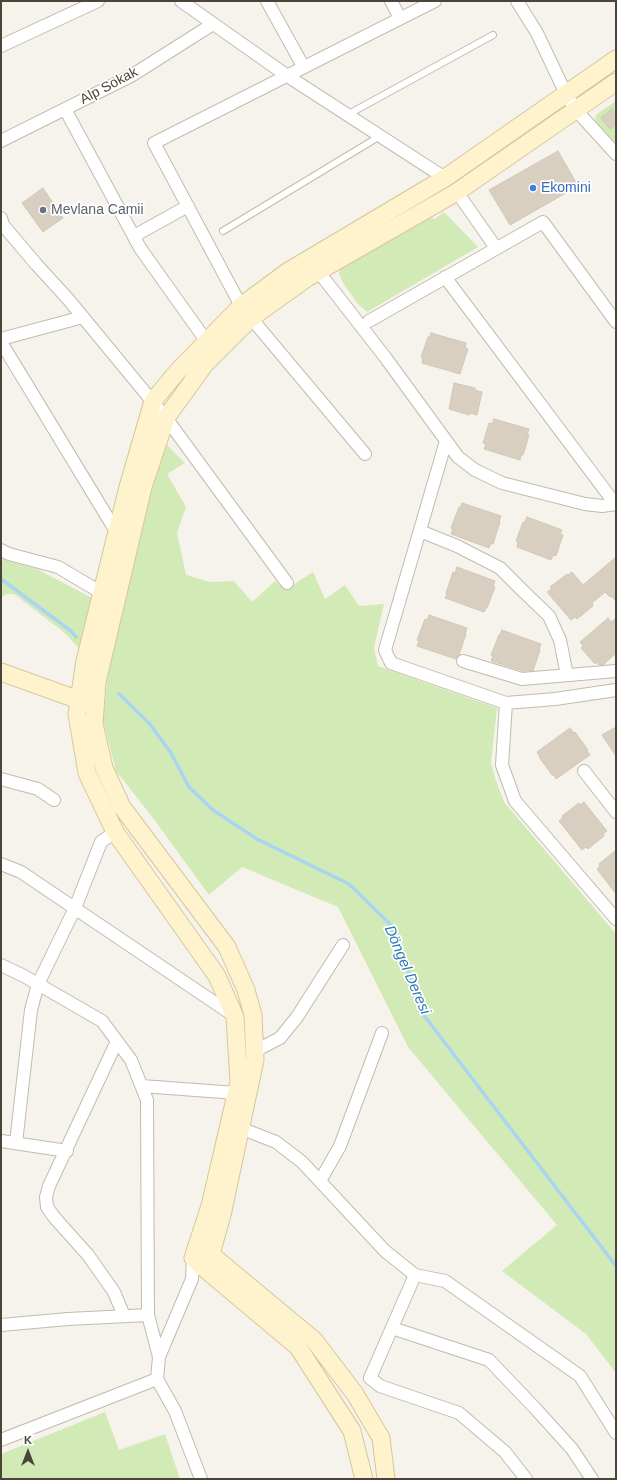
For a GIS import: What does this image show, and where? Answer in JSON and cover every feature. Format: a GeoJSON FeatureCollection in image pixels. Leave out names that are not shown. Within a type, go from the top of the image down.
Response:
{"type":"FeatureCollection","features":[{"type":"Feature","properties":{"kind":"main road"},"geometry":{"type":"LineString","coordinates":[[200,1261],[222,1215],[235,1125],[236,1093],[239,1082],[235,1017],[217,976],[115,832],[87,772],[77,714],[87,652],[128,487],[153,402],[177,372],[207,342],[246,312],[307,278],[314,265],[445,178],[616,59]]}},
{"type":"Feature","properties":{"kind":"main road"},"geometry":{"type":"LineString","coordinates":[[314,265],[457,192],[616,82]]}},
{"type":"Feature","properties":{"kind":"main road"},"geometry":{"type":"LineString","coordinates":[[235,1125],[255,1060],[253,1015],[246,990],[226,947],[122,807],[104,768],[94,724],[97,682],[143,487],[166,418],[205,364],[246,312]]}},
{"type":"Feature","properties":{"kind":"main road"},"geometry":{"type":"LineString","coordinates":[[1,672],[80,699],[95,706]]}},
{"type":"Feature","properties":{"kind":"main road"},"geometry":{"type":"LineString","coordinates":[[200,1261],[298,1347],[352,1431],[364,1479]]}},
{"type":"Feature","properties":{"kind":"main road"},"geometry":{"type":"LineString","coordinates":[[200,1261],[314,1340],[354,1394],[381,1438],[386,1479]]}},
{"type":"Feature","properties":{"kind":"street"},"geometry":{"type":"LineString","coordinates":[[1,46],[98,1]]}},
{"type":"Feature","properties":{"kind":"street"},"geometry":{"type":"LineString","coordinates":[[181,1],[286,75],[445,178]]}},
{"type":"Feature","properties":{"kind":"street"},"geometry":{"type":"LineString","coordinates":[[267,1],[303,66]]}},
{"type":"Feature","properties":{"kind":"street"},"geometry":{"type":"LineString","coordinates":[[391,1],[400,18]]}},
{"type":"Feature","properties":{"kind":"street"},"geometry":{"type":"LineString","coordinates":[[365,454],[246,312],[154,143],[303,66],[435,1]]}},
{"type":"Feature","properties":{"kind":"street"},"geometry":{"type":"LineString","coordinates":[[517,1],[537,33],[566,94],[576,109],[616,154]]}},
{"type":"Feature","properties":{"kind":"street","name":"Alp Sokak"},"geometry":{"type":"LineString","coordinates":[[1,141],[131,76],[213,24]]}},
{"type":"Feature","properties":{"kind":"street"},"geometry":{"type":"LineString","coordinates":[[65,109],[140,248],[207,342]]}},
{"type":"Feature","properties":{"kind":"street"},"geometry":{"type":"LineString","coordinates":[[457,192],[496,248]]}},
{"type":"Feature","properties":{"kind":"street"},"geometry":{"type":"LineString","coordinates":[[134,236],[188,206]]}},
{"type":"Feature","properties":{"kind":"street"},"geometry":{"type":"LineString","coordinates":[[2,222],[166,418],[287,583]]}},
{"type":"Feature","properties":{"kind":"street"},"geometry":{"type":"LineString","coordinates":[[369,321],[543,222],[616,322]]}},
{"type":"Feature","properties":{"kind":"street"},"geometry":{"type":"LineString","coordinates":[[314,265],[385,357],[458,457],[488,478],[502,483],[585,504],[602,506],[616,504],[445,277]]}},
{"type":"Feature","properties":{"kind":"street"},"geometry":{"type":"LineString","coordinates":[[1,339],[83,317]]}},
{"type":"Feature","properties":{"kind":"street"},"geometry":{"type":"LineString","coordinates":[[1,342],[117,533]]}},
{"type":"Feature","properties":{"kind":"street"},"geometry":{"type":"LineString","coordinates":[[446,442],[385,650],[391,663],[506,703],[555,699],[616,690]]}},
{"type":"Feature","properties":{"kind":"street"},"geometry":{"type":"LineString","coordinates":[[420,531],[457,546],[500,568],[549,616],[560,640],[568,675]]}},
{"type":"Feature","properties":{"kind":"street"},"geometry":{"type":"LineString","coordinates":[[1,550],[9,554],[58,567],[102,593]]}},
{"type":"Feature","properties":{"kind":"street"},"geometry":{"type":"LineString","coordinates":[[463,661],[522,679],[616,671]]}},
{"type":"Feature","properties":{"kind":"street"},"geometry":{"type":"LineString","coordinates":[[506,703],[502,765],[515,801],[616,919]]}},
{"type":"Feature","properties":{"kind":"street"},"geometry":{"type":"LineString","coordinates":[[584,771],[616,812]]}},
{"type":"Feature","properties":{"kind":"street"},"geometry":{"type":"LineString","coordinates":[[1,778],[38,789],[54,800]]}},
{"type":"Feature","properties":{"kind":"street"},"geometry":{"type":"LineString","coordinates":[[16,1143],[31,1010],[38,984],[75,908],[101,842],[115,832]]}},
{"type":"Feature","properties":{"kind":"street"},"geometry":{"type":"LineString","coordinates":[[1,864],[21,872],[235,1017],[253,1015]]}},
{"type":"Feature","properties":{"kind":"street"},"geometry":{"type":"LineString","coordinates":[[255,1051],[280,1038],[297,1017],[343,946]]}},
{"type":"Feature","properties":{"kind":"street"},"geometry":{"type":"LineString","coordinates":[[1,965],[38,984],[102,1021],[131,1060],[142,1086],[147,1100],[148,1315],[159,1357]]}},
{"type":"Feature","properties":{"kind":"street"},"geometry":{"type":"LineString","coordinates":[[320,1181],[340,1146],[382,1033]]}},
{"type":"Feature","properties":{"kind":"street"},"geometry":{"type":"LineString","coordinates":[[117,1041],[49,1186],[46,1197],[47,1207],[96,1267],[114,1292],[124,1316]]}},
{"type":"Feature","properties":{"kind":"street"},"geometry":{"type":"LineString","coordinates":[[142,1086],[236,1093]]}},
{"type":"Feature","properties":{"kind":"street"},"geometry":{"type":"LineString","coordinates":[[235,1125],[276,1142],[302,1162],[384,1251],[414,1275],[445,1281],[580,1376],[616,1433]]}},
{"type":"Feature","properties":{"kind":"street"},"geometry":{"type":"LineString","coordinates":[[1,1141],[66,1151]]}},
{"type":"Feature","properties":{"kind":"street"},"geometry":{"type":"LineString","coordinates":[[200,1261],[159,1357],[157,1379],[176,1411],[201,1479]]}},
{"type":"Feature","properties":{"kind":"street"},"geometry":{"type":"LineString","coordinates":[[414,1275],[370,1378],[380,1386],[459,1413],[505,1452],[526,1479]]}},
{"type":"Feature","properties":{"kind":"street"},"geometry":{"type":"LineString","coordinates":[[1,1325],[68,1319],[148,1315]]}},
{"type":"Feature","properties":{"kind":"street"},"geometry":{"type":"LineString","coordinates":[[392,1328],[489,1360],[572,1449],[592,1479]]}},
{"type":"Feature","properties":{"kind":"street"},"geometry":{"type":"LineString","coordinates":[[1,1440],[157,1379]]}},
{"type":"Feature","properties":{"kind":"lane"},"geometry":{"type":"LineString","coordinates":[[347,115],[493,35]]}},
{"type":"Feature","properties":{"kind":"lane"},"geometry":{"type":"LineString","coordinates":[[224,230],[380,136]]}},
{"type":"Feature","properties":{"kind":"green space"},"geometry":{"type":"Polygon","coordinates":[[[616,101],[616,144],[596,122],[595,118],[597,114],[616,101]]]}},
{"type":"Feature","properties":{"kind":"green space"},"geometry":{"type":"Polygon","coordinates":[[[444,212],[478,247],[367,312],[358,304],[343,283],[339,274],[340,269],[428,218],[435,219],[444,212]]]}},
{"type":"Feature","properties":{"kind":"green space"},"geometry":{"type":"Polygon","coordinates":[[[166,444],[185,463],[167,474],[186,507],[177,533],[186,575],[210,582],[234,581],[252,602],[275,581],[285,590],[313,572],[325,599],[345,585],[359,606],[384,604],[374,648],[378,666],[497,708],[491,762],[504,802],[616,934],[616,1373],[586,1334],[502,1271],[557,1225],[408,1047],[338,907],[242,867],[209,895],[150,814],[116,771],[103,721],[109,664],[147,492],[166,444]]]}},
{"type":"Feature","properties":{"kind":"green space"},"geometry":{"type":"Polygon","coordinates":[[[1,559],[37,569],[94,599],[80,650],[65,633],[14,594],[7,594],[1,597],[1,559]]]}},
{"type":"Feature","properties":{"kind":"green space"},"geometry":{"type":"Polygon","coordinates":[[[105,1412],[119,1450],[165,1434],[180,1479],[1,1479],[1,1454],[105,1412]]]}},
{"type":"Feature","properties":{"kind":"building"},"geometry":{"type":"Polygon","coordinates":[[[612,109],[616,114],[616,124],[610,129],[601,118],[612,109]]]}},
{"type":"Feature","properties":{"kind":"building"},"geometry":{"type":"Polygon","coordinates":[[[558,151],[578,186],[510,225],[489,190],[558,151]]]}},
{"type":"Feature","properties":{"kind":"building","name":"Mevlana Camii"},"geometry":{"type":"Polygon","coordinates":[[[43,188],[63,218],[43,232],[22,203],[43,188]]]}},
{"type":"Feature","properties":{"kind":"building"},"geometry":{"type":"Polygon","coordinates":[[[431,333],[466,343],[465,348],[468,349],[460,374],[422,363],[423,358],[421,357],[428,337],[430,337],[431,333]]]}},
{"type":"Feature","properties":{"kind":"building"},"geometry":{"type":"Polygon","coordinates":[[[454,383],[475,388],[475,390],[482,392],[477,415],[470,413],[469,415],[449,409],[454,383]]]}},
{"type":"Feature","properties":{"kind":"building"},"geometry":{"type":"Polygon","coordinates":[[[494,419],[529,429],[527,435],[529,435],[520,460],[484,449],[486,444],[483,443],[489,423],[492,424],[494,419]]]}},
{"type":"Feature","properties":{"kind":"building"},"geometry":{"type":"Polygon","coordinates":[[[462,503],[501,516],[493,544],[491,543],[489,548],[451,534],[453,529],[451,528],[462,503]]]}},
{"type":"Feature","properties":{"kind":"building"},"geometry":{"type":"Polygon","coordinates":[[[527,517],[562,530],[560,534],[563,535],[556,556],[553,555],[551,560],[517,547],[518,542],[516,541],[523,522],[525,522],[527,517]]]}},
{"type":"Feature","properties":{"kind":"building"},"geometry":{"type":"Polygon","coordinates":[[[616,557],[616,601],[605,592],[592,603],[593,606],[577,619],[575,617],[571,620],[547,592],[552,589],[550,587],[572,572],[583,585],[616,557]]]}},
{"type":"Feature","properties":{"kind":"building"},"geometry":{"type":"Polygon","coordinates":[[[457,567],[495,581],[493,586],[495,587],[484,612],[445,598],[453,572],[455,573],[457,567]]]}},
{"type":"Feature","properties":{"kind":"building"},"geometry":{"type":"Polygon","coordinates":[[[429,615],[467,628],[459,655],[456,659],[417,646],[419,641],[417,640],[425,619],[427,620],[429,615]]]}},
{"type":"Feature","properties":{"kind":"building"},"geometry":{"type":"Polygon","coordinates":[[[608,618],[611,622],[616,618],[616,653],[603,665],[599,665],[597,662],[595,664],[581,648],[583,646],[580,642],[608,618]]]}},
{"type":"Feature","properties":{"kind":"building"},"geometry":{"type":"Polygon","coordinates":[[[502,630],[541,644],[533,671],[523,671],[491,661],[493,656],[491,655],[502,630]]]}},
{"type":"Feature","properties":{"kind":"building"},"geometry":{"type":"Polygon","coordinates":[[[616,727],[616,756],[602,735],[616,727]]]}},
{"type":"Feature","properties":{"kind":"building"},"geometry":{"type":"Polygon","coordinates":[[[570,728],[574,733],[575,732],[590,755],[556,779],[539,757],[537,752],[570,728]]]}},
{"type":"Feature","properties":{"kind":"building"},"geometry":{"type":"Polygon","coordinates":[[[584,802],[607,831],[603,834],[604,836],[588,849],[586,847],[582,850],[559,821],[563,818],[562,816],[579,803],[580,805],[584,802]]]}},
{"type":"Feature","properties":{"kind":"building"},"geometry":{"type":"Polygon","coordinates":[[[616,850],[616,894],[597,869],[600,866],[599,864],[616,850]]]}},
{"type":"Feature","properties":{"kind":"waterway","name":"Döngel Deresi"},"geometry":{"type":"LineString","coordinates":[[1,579],[71,631],[76,637]]}},
{"type":"Feature","properties":{"kind":"waterway","name":"Döngel Deresi"},"geometry":{"type":"LineString","coordinates":[[119,694],[149,723],[171,753],[189,787],[213,810],[257,839],[349,884],[389,923],[406,964],[422,1013],[616,1266]]}},
{"type":"Feature","properties":{"kind":"place","name":"Ekomini"},"geometry":{"type":"Point","coordinates":[533,188]}},
{"type":"Feature","properties":{"kind":"place","name":"Mevlana Camii"},"geometry":{"type":"Point","coordinates":[43,210]}}]}
